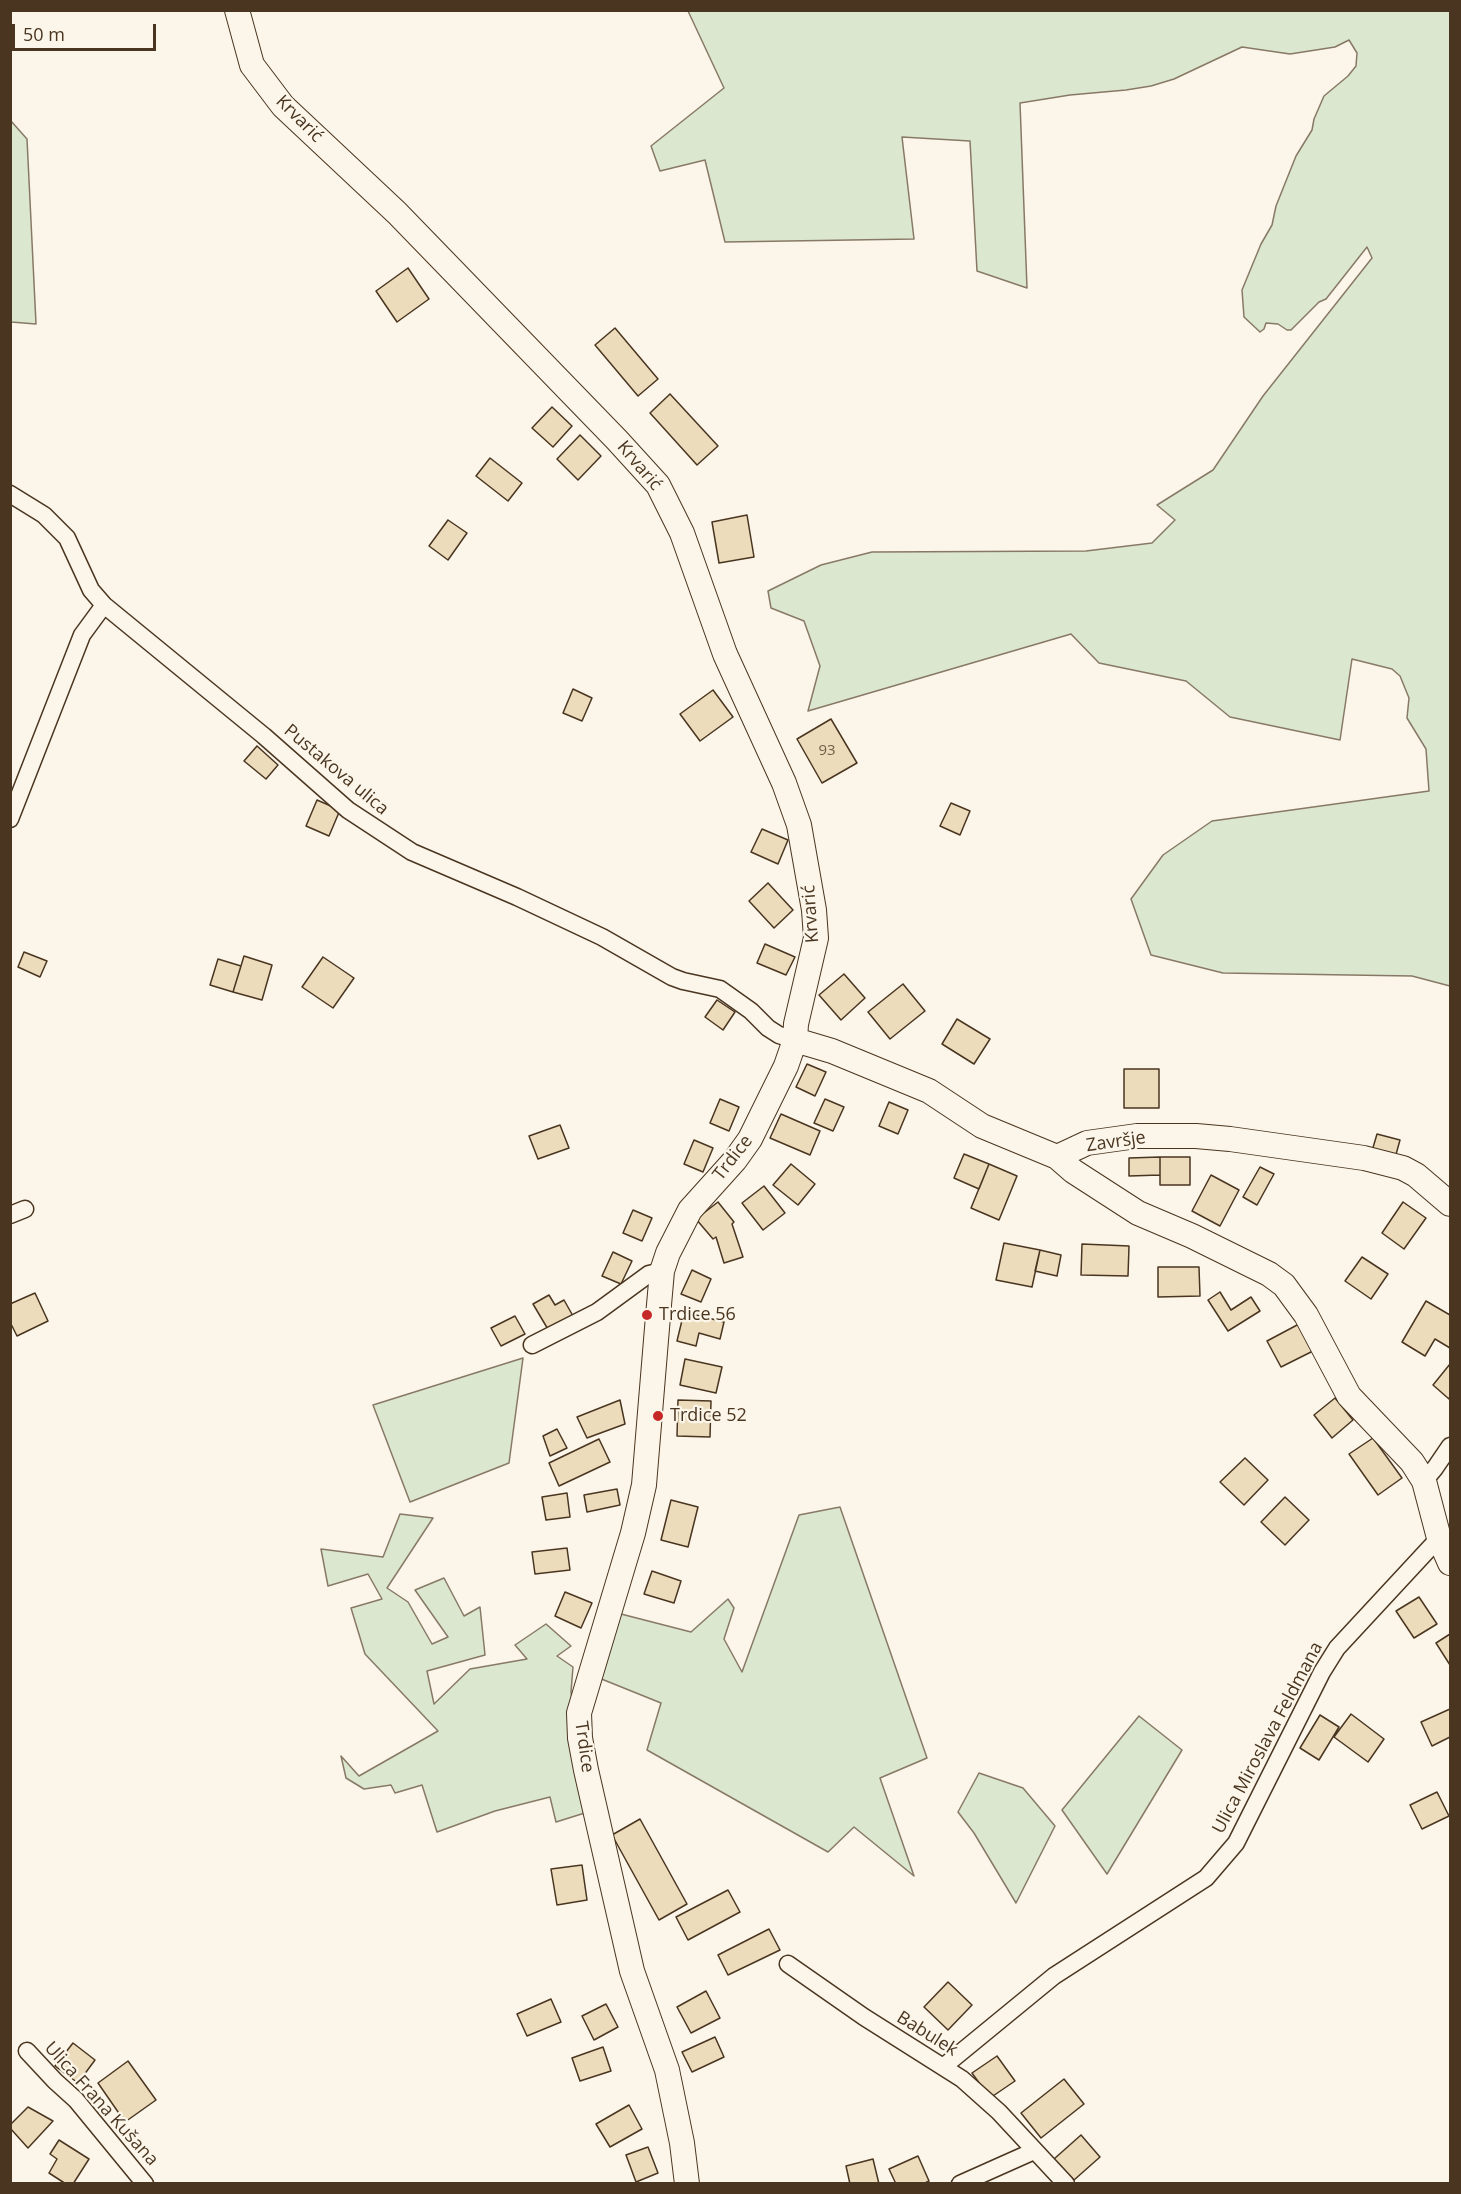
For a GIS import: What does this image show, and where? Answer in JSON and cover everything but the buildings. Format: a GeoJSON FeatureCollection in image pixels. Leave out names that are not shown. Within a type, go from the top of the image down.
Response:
{"type":"FeatureCollection","features":[{"type":"Feature","properties":{"kind":"street","name":"Krvarić"},"geometry":{"type":"LineString","coordinates":[[237,10],[252,64],[283,106],[397,213],[658,485],[682,533],[725,654],[784,783],[799,825],[814,910],[816,938],[796,1024],[795,1040]]}},
{"type":"Feature","properties":{"kind":"street","name":"Pustakova ulica"},"geometry":{"type":"LineString","coordinates":[[10,494],[44,515],[67,538],[91,590],[104,605],[280,750],[348,810],[412,852],[603,937],[672,977],[720,989],[751,1011],[768,1028],[779,1035],[795,1040]]}},
{"type":"Feature","properties":{"kind":"street"},"geometry":{"type":"LineString","coordinates":[[10,819],[82,635],[104,605]]}},
{"type":"Feature","properties":{"kind":"street"},"geometry":{"type":"LineString","coordinates":[[795,1040],[832,1051],[929,1090],[982,1126],[1057,1157],[1073,1171],[1138,1214],[1192,1236],[1269,1274],[1284,1286],[1306,1315],[1349,1396],[1412,1462],[1424,1480],[1439,1538],[1450,1563]]}},
{"type":"Feature","properties":{"kind":"street","name":"Trdice"},"geometry":{"type":"LineString","coordinates":[[687,2184],[682,2143],[667,2070],[632,1971],[586,1770],[580,1738],[579,1713],[633,1533],[644,1485],[662,1271],[668,1253],[690,1210],[735,1160],[750,1139],[786,1066],[795,1040]]}},
{"type":"Feature","properties":{"kind":"street","name":"Završje"},"geometry":{"type":"LineString","coordinates":[[1057,1157],[1087,1143],[1137,1136],[1196,1136],[1230,1139],[1364,1158],[1403,1168],[1416,1175],[1450,1204]]}},
{"type":"Feature","properties":{"kind":"street"},"geometry":{"type":"LineString","coordinates":[[532,1345],[597,1312],[648,1274],[662,1271]]}},
{"type":"Feature","properties":{"kind":"street"},"geometry":{"type":"LineString","coordinates":[[1424,1480],[1436,1468],[1450,1446]]}},
{"type":"Feature","properties":{"kind":"street","name":"Ulica Miroslava Feldmana"},"geometry":{"type":"LineString","coordinates":[[943,2067],[1054,1976],[1206,1878],[1236,1843],[1322,1672],[1337,1648],[1439,1538]]}},
{"type":"Feature","properties":{"kind":"street","name":"Babulek"},"geometry":{"type":"LineString","coordinates":[[788,1964],[864,2017],[962,2079],[999,2112],[1066,2184]]}},
{"type":"Feature","properties":{"kind":"street","name":"Ulica Frana Kušana"},"geometry":{"type":"LineString","coordinates":[[27,2051],[89,2115],[145,2184]]}},
{"type":"Feature","properties":{"kind":"street"},"geometry":{"type":"LineString","coordinates":[[960,2184],[1034,2151]]}},
{"type":"Feature","properties":{"kind":"green space"},"geometry":{"type":"Polygon","coordinates":[[[688,11],[1450,11],[1450,986],[1412,976],[1223,973],[1151,955],[1131,899],[1163,855],[1212,821],[1429,791],[1426,749],[1407,718],[1409,698],[1400,676],[1392,669],[1352,659],[1340,740],[1230,717],[1186,681],[1099,663],[1071,634],[808,711],[820,666],[804,621],[771,608],[768,591],[821,565],[872,552],[1086,551],[1152,543],[1175,520],[1157,505],[1213,470],[1263,396],[1372,258],[1367,247],[1326,299],[1319,302],[1291,330],[1278,324],[1266,323],[1260,332],[1244,317],[1242,290],[1261,244],[1272,225],[1276,206],[1296,156],[1312,130],[1324,96],[1348,76],[1356,66],[1357,53],[1349,40],[1335,47],[1290,54],[1242,47],[1174,79],[1151,86],[1020,103],[1027,288],[977,271],[970,141],[902,137],[914,239],[725,242],[705,160],[660,171],[651,146],[724,88],[688,11]]]}},
{"type":"Feature","properties":{"kind":"green space"},"geometry":{"type":"Polygon","coordinates":[[[11,121],[27,139],[36,324],[11,322],[11,121]]]}},
{"type":"Feature","properties":{"kind":"green space"},"geometry":{"type":"Polygon","coordinates":[[[523,1358],[509,1463],[410,1502],[373,1405],[523,1358]]]}},
{"type":"Feature","properties":{"kind":"green space"},"geometry":{"type":"Polygon","coordinates":[[[840,1507],[927,1758],[880,1778],[914,1876],[854,1827],[828,1852],[647,1750],[661,1703],[599,1678],[621,1614],[691,1632],[728,1599],[734,1608],[724,1639],[742,1672],[799,1515],[840,1507]]]}},
{"type":"Feature","properties":{"kind":"green space"},"geometry":{"type":"Polygon","coordinates":[[[400,1514],[433,1518],[387,1588],[408,1602],[432,1644],[448,1637],[415,1590],[444,1578],[464,1616],[480,1607],[485,1655],[427,1671],[434,1704],[470,1669],[527,1659],[515,1645],[546,1624],[571,1646],[557,1656],[573,1667],[571,1692],[588,1812],[556,1822],[550,1797],[495,1811],[437,1832],[422,1785],[395,1793],[391,1785],[364,1789],[346,1778],[341,1756],[359,1776],[438,1731],[365,1654],[351,1608],[382,1599],[368,1574],[328,1586],[321,1549],[383,1557],[400,1514]]]}},
{"type":"Feature","properties":{"kind":"green space"},"geometry":{"type":"Polygon","coordinates":[[[1139,1716],[1182,1750],[1107,1874],[1062,1810],[1139,1716]]]}},
{"type":"Feature","properties":{"kind":"green space"},"geometry":{"type":"Polygon","coordinates":[[[979,1773],[1023,1788],[1055,1826],[1016,1903],[974,1833],[958,1812],[979,1773]]]}},
{"type":"Feature","properties":{"kind":"place","name":"Trdice 56"},"geometry":{"type":"Point","coordinates":[647,1315]}},
{"type":"Feature","properties":{"kind":"place","name":"Trdice 52"},"geometry":{"type":"Point","coordinates":[658,1416]}}]}
